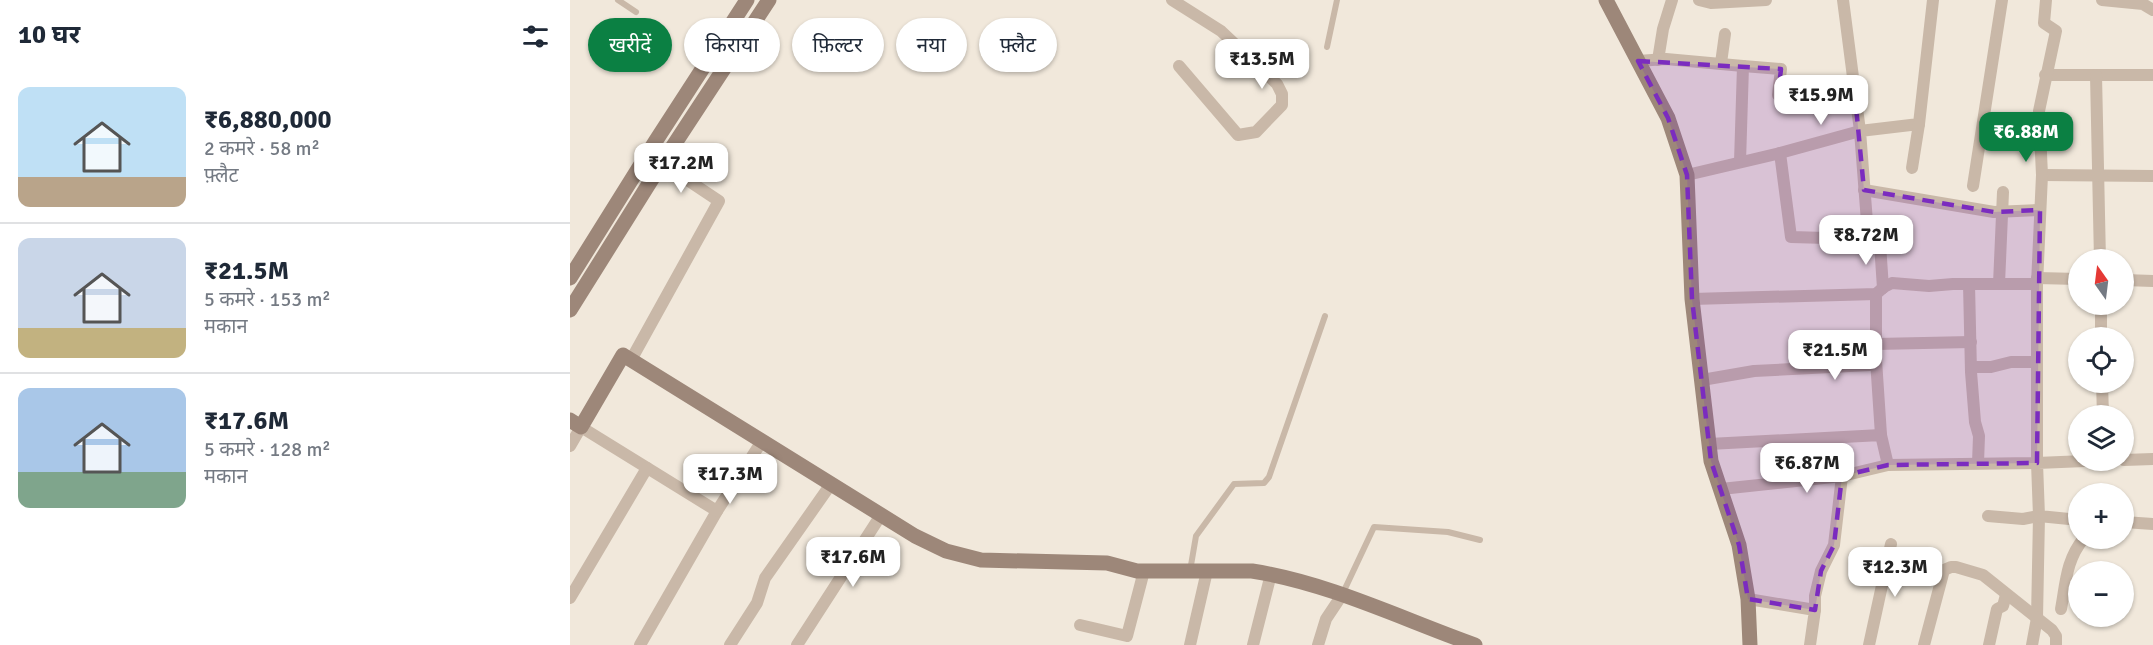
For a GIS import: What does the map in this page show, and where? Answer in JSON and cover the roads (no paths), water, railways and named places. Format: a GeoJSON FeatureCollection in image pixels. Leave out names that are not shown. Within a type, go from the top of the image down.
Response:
{"type":"FeatureCollection","features":[{"type":"Feature","properties":{"kind":"street"},"geometry":{"type":"LineString","coordinates":[[570,279],[747,0]]}},
{"type":"Feature","properties":{"kind":"street"},"geometry":{"type":"LineString","coordinates":[[570,310],[662,163],[769,0]]}},
{"type":"Feature","properties":{"kind":"street"},"geometry":{"type":"LineString","coordinates":[[1172,0],[1188,4],[1221,31],[1277,84],[1282,94],[1282,105],[1256,132],[1238,135],[1179,66]]}},
{"type":"Feature","properties":{"kind":"street"},"geometry":{"type":"LineString","coordinates":[[1606,0],[1668,118],[1687,175],[1692,299],[1711,461],[1739,545],[1748,599],[1750,645]]}},
{"type":"Feature","properties":{"kind":"street"},"geometry":{"type":"LineString","coordinates":[[1658,60],[1663,29],[1672,0]]}},
{"type":"Feature","properties":{"kind":"street"},"geometry":{"type":"LineString","coordinates":[[1699,0],[1711,3],[1766,0]]}},
{"type":"Feature","properties":{"kind":"street"},"geometry":{"type":"LineString","coordinates":[[1843,0],[1860,131],[1868,235],[1880,244],[1876,360],[1881,435],[1888,465]]}},
{"type":"Feature","properties":{"kind":"street"},"geometry":{"type":"LineString","coordinates":[[1912,168],[1933,0]]}},
{"type":"Feature","properties":{"kind":"street"},"geometry":{"type":"LineString","coordinates":[[1973,186],[2002,0]]}},
{"type":"Feature","properties":{"kind":"street"},"geometry":{"type":"LineString","coordinates":[[2032,645],[2037,618],[2039,516],[2036,362],[2042,175],[2038,127],[2040,96],[2056,31],[2044,23],[2046,0]]}},
{"type":"Feature","properties":{"kind":"street"},"geometry":{"type":"LineString","coordinates":[[2102,0],[2146,5]]}},
{"type":"Feature","properties":{"kind":"street"},"geometry":{"type":"LineString","coordinates":[[1721,63],[1725,34]]}},
{"type":"Feature","properties":{"kind":"street"},"geometry":{"type":"LineString","coordinates":[[1638,61],[1721,63],[1781,69],[1778,95],[1855,96]]}},
{"type":"Feature","properties":{"kind":"street"},"geometry":{"type":"LineString","coordinates":[[1740,162],[1743,66]]}},
{"type":"Feature","properties":{"kind":"street"},"geometry":{"type":"LineString","coordinates":[[2045,75],[2153,75]]}},
{"type":"Feature","properties":{"kind":"street"},"geometry":{"type":"LineString","coordinates":[[2096,75],[2100,249]]}},
{"type":"Feature","properties":{"kind":"street"},"geometry":{"type":"LineString","coordinates":[[1687,175],[1860,131],[1919,124]]}},
{"type":"Feature","properties":{"kind":"street"},"geometry":{"type":"LineString","coordinates":[[1780,153],[1791,237],[1861,239],[1868,235]]}},
{"type":"Feature","properties":{"kind":"street"},"geometry":{"type":"LineString","coordinates":[[631,360],[719,201],[662,163]]}},
{"type":"Feature","properties":{"kind":"street"},"geometry":{"type":"LineString","coordinates":[[2042,175],[2153,176]]}},
{"type":"Feature","properties":{"kind":"street"},"geometry":{"type":"LineString","coordinates":[[1864,190],[2002,212],[2040,210]]}},
{"type":"Feature","properties":{"kind":"street"},"geometry":{"type":"LineString","coordinates":[[1999,284],[2003,192]]}},
{"type":"Feature","properties":{"kind":"street"},"geometry":{"type":"LineString","coordinates":[[1692,299],[1880,291],[1892,283],[1929,286],[2068,280]]}},
{"type":"Feature","properties":{"kind":"street"},"geometry":{"type":"LineString","coordinates":[[2134,280],[2153,280]]}},
{"type":"Feature","properties":{"kind":"street"},"geometry":{"type":"LineString","coordinates":[[1969,284],[1971,367],[1978,436],[1978,463]]}},
{"type":"Feature","properties":{"kind":"street"},"geometry":{"type":"LineString","coordinates":[[1876,344],[1971,342]]}},
{"type":"Feature","properties":{"kind":"street"},"geometry":{"type":"LineString","coordinates":[[570,446],[576,423],[623,355],[915,536],[946,551],[981,560],[1107,563],[1144,571],[1252,571],[1271,574],[1342,595],[1475,645]]}},
{"type":"Feature","properties":{"kind":"street"},"geometry":{"type":"LineString","coordinates":[[1702,380],[1754,371],[1870,364],[1876,360]]}},
{"type":"Feature","properties":{"kind":"street"},"geometry":{"type":"LineString","coordinates":[[1971,367],[1991,367],[2011,362],[2036,362]]}},
{"type":"Feature","properties":{"kind":"street"},"geometry":{"type":"LineString","coordinates":[[576,423],[717,511]]}},
{"type":"Feature","properties":{"kind":"street"},"geometry":{"type":"LineString","coordinates":[[1709,444],[1881,435]]}},
{"type":"Feature","properties":{"kind":"street"},"geometry":{"type":"LineString","coordinates":[[640,645],[717,511],[762,441]]}},
{"type":"Feature","properties":{"kind":"street"},"geometry":{"type":"LineString","coordinates":[[2134,460],[2153,459]]}},
{"type":"Feature","properties":{"kind":"street"},"geometry":{"type":"LineString","coordinates":[[1721,489],[1842,476],[1888,465],[2068,462]]}},
{"type":"Feature","properties":{"kind":"street"},"geometry":{"type":"LineString","coordinates":[[570,598],[647,468]]}},
{"type":"Feature","properties":{"kind":"street"},"geometry":{"type":"LineString","coordinates":[[1810,645],[1815,596],[1821,572],[1834,545],[1842,476]]}},
{"type":"Feature","properties":{"kind":"street"},"geometry":{"type":"LineString","coordinates":[[730,645],[758,603],[765,578],[831,484]]}},
{"type":"Feature","properties":{"kind":"street"},"geometry":{"type":"LineString","coordinates":[[798,645],[881,515]]}},
{"type":"Feature","properties":{"kind":"street"},"geometry":{"type":"LineString","coordinates":[[1988,516],[2023,519],[2039,516],[2068,519]]}},
{"type":"Feature","properties":{"kind":"street"},"geometry":{"type":"LineString","coordinates":[[2134,523],[2153,524]]}},
{"type":"Feature","properties":{"kind":"street"},"geometry":{"type":"LineString","coordinates":[[1869,645],[1891,544]]}},
{"type":"Feature","properties":{"kind":"street"},"geometry":{"type":"LineString","coordinates":[[2061,609],[2067,571],[2075,549]]}},
{"type":"Feature","properties":{"kind":"street"},"geometry":{"type":"LineString","coordinates":[[1924,645],[1944,570],[1956,567],[1983,575],[2052,630],[2056,645]]}},
{"type":"Feature","properties":{"kind":"street"},"geometry":{"type":"LineString","coordinates":[[1080,625],[1127,636],[1144,571]]}},
{"type":"Feature","properties":{"kind":"street"},"geometry":{"type":"LineString","coordinates":[[1190,645],[1207,571]]}},
{"type":"Feature","properties":{"kind":"street"},"geometry":{"type":"LineString","coordinates":[[1253,645],[1271,574]]}},
{"type":"Feature","properties":{"kind":"street"},"geometry":{"type":"LineString","coordinates":[[1318,645],[1326,619],[1342,595]]}},
{"type":"Feature","properties":{"kind":"street"},"geometry":{"type":"LineString","coordinates":[[1989,645],[1997,609],[2003,606],[2007,595]]}},
{"type":"Feature","properties":{"kind":"street"},"geometry":{"type":"LineString","coordinates":[[1748,599],[1815,610]]}},
{"type":"Feature","properties":{"kind":"lane"},"geometry":{"type":"LineString","coordinates":[[618,0],[636,12]]}},
{"type":"Feature","properties":{"kind":"lane"},"geometry":{"type":"LineString","coordinates":[[1327,47],[1337,0]]}},
{"type":"Feature","properties":{"kind":"lane"},"geometry":{"type":"LineString","coordinates":[[1189,571],[1196,536],[1233,484],[1264,483],[1269,477],[1325,316]]}},
{"type":"Feature","properties":{"kind":"lane"},"geometry":{"type":"LineString","coordinates":[[1342,595],[1374,527],[1449,532],[1480,540]]}}]}
